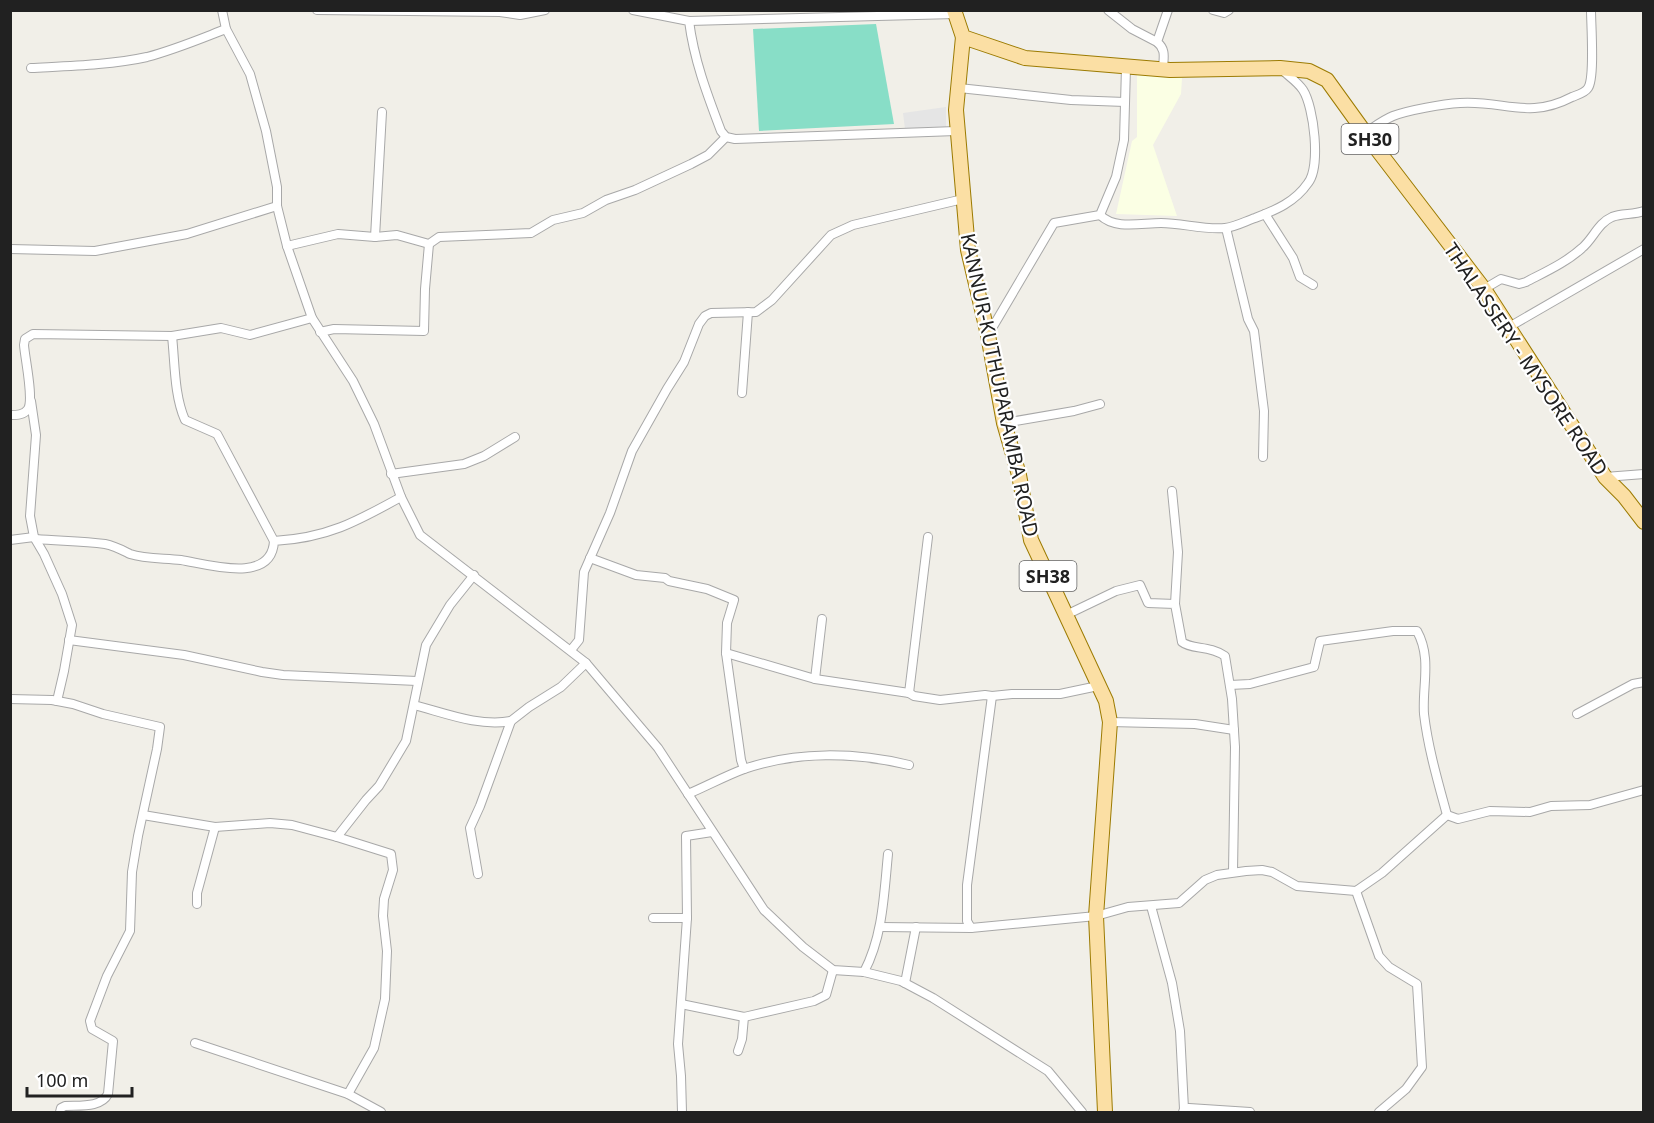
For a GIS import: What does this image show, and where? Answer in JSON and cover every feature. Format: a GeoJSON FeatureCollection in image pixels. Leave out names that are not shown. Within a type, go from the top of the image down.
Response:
{"type":"FeatureCollection","features":[{"type":"Feature","properties":{"kind":"main road"},"geometry":{"type":"LineString","coordinates":[[955,12],[963,37]]}},
{"type":"Feature","properties":{"kind":"main road","name":"THALASSERY - MYSORE ROAD"},"geometry":{"type":"LineString","coordinates":[[963,37],[1025,58],[1162,70],[1280,68],[1309,71],[1327,80],[1484,289],[1605,477],[1624,496],[1644,522]]}},
{"type":"Feature","properties":{"kind":"main road","name":"KANNUR-KUTHUPARAMBA ROAD"},"geometry":{"type":"LineString","coordinates":[[963,37],[956,131],[968,250],[988,335],[1004,423],[1019,475],[1031,540],[1106,701],[1110,722],[1096,916],[1105,1113]]}},
{"type":"Feature","properties":{"kind":"street"},"geometry":{"type":"LineString","coordinates":[[222,10],[226,29],[250,74],[266,131],[277,187],[277,206],[287,246],[312,318],[353,381],[374,424],[401,497],[420,535],[586,663],[658,748],[764,910],[803,947],[833,970],[864,972],[905,983],[942,1004],[1048,1071],[1082,1113]]}},
{"type":"Feature","properties":{"kind":"street"},"geometry":{"type":"LineString","coordinates":[[317,10],[520,13],[545,10]]}},
{"type":"Feature","properties":{"kind":"street"},"geometry":{"type":"LineString","coordinates":[[633,10],[685,17],[955,12]]}},
{"type":"Feature","properties":{"kind":"street"},"geometry":{"type":"LineString","coordinates":[[1108,10],[1132,29],[1162,46],[1164,51],[1162,70]]}},
{"type":"Feature","properties":{"kind":"street"},"geometry":{"type":"LineString","coordinates":[[1158,42],[1168,10]]}},
{"type":"Feature","properties":{"kind":"street"},"geometry":{"type":"LineString","coordinates":[[1213,10],[1224,13],[1229,10]]}},
{"type":"Feature","properties":{"kind":"street"},"geometry":{"type":"LineString","coordinates":[[1365,133],[1394,116],[1445,105],[1482,104],[1542,109],[1586,90],[1590,82],[1591,10]]}},
{"type":"Feature","properties":{"kind":"street"},"geometry":{"type":"LineString","coordinates":[[685,17],[700,76],[721,131],[726,137],[735,139],[956,131]]}},
{"type":"Feature","properties":{"kind":"street"},"geometry":{"type":"LineString","coordinates":[[31,68],[144,57],[171,50],[226,29]]}},
{"type":"Feature","properties":{"kind":"street"},"geometry":{"type":"LineString","coordinates":[[1100,215],[1116,177],[1124,140],[1126,68]]}},
{"type":"Feature","properties":{"kind":"street"},"geometry":{"type":"LineString","coordinates":[[1100,215],[1107,222],[1116,224],[1163,223],[1226,228],[1279,208],[1297,197],[1310,181],[1315,158],[1315,139],[1303,89],[1280,68]]}},
{"type":"Feature","properties":{"kind":"street"},"geometry":{"type":"LineString","coordinates":[[959,88],[1062,99],[1125,102]]}},
{"type":"Feature","properties":{"kind":"street"},"geometry":{"type":"LineString","coordinates":[[375,237],[382,112]]}},
{"type":"Feature","properties":{"kind":"street"},"geometry":{"type":"LineString","coordinates":[[320,332],[334,329],[424,331],[429,244],[439,237],[531,234],[553,220],[583,213],[606,200],[635,190],[691,164],[708,155],[726,137]]}},
{"type":"Feature","properties":{"kind":"street"},"geometry":{"type":"LineString","coordinates":[[571,650],[579,640],[584,572],[610,513],[632,451],[666,388],[684,362],[699,324],[705,315],[756,312],[772,300],[831,235],[853,225],[963,199]]}},
{"type":"Feature","properties":{"kind":"street"},"geometry":{"type":"LineString","coordinates":[[10,249],[95,251],[187,234],[277,206]]}},
{"type":"Feature","properties":{"kind":"street"},"geometry":{"type":"LineString","coordinates":[[1484,289],[1501,279],[1519,284],[1526,282],[1575,254],[1611,217],[1634,215],[1644,211]]}},
{"type":"Feature","properties":{"kind":"street"},"geometry":{"type":"LineString","coordinates":[[1265,214],[1293,258],[1300,277],[1313,285]]}},
{"type":"Feature","properties":{"kind":"street"},"geometry":{"type":"LineString","coordinates":[[988,335],[1054,223],[1100,215]]}},
{"type":"Feature","properties":{"kind":"street"},"geometry":{"type":"LineString","coordinates":[[1226,228],[1248,319],[1254,331],[1264,411],[1263,457]]}},
{"type":"Feature","properties":{"kind":"street"},"geometry":{"type":"LineString","coordinates":[[287,246],[338,234],[375,237],[398,235],[429,244]]}},
{"type":"Feature","properties":{"kind":"street"},"geometry":{"type":"LineString","coordinates":[[1509,327],[1644,249]]}},
{"type":"Feature","properties":{"kind":"street"},"geometry":{"type":"LineString","coordinates":[[742,393],[748,312]]}},
{"type":"Feature","properties":{"kind":"street"},"geometry":{"type":"LineString","coordinates":[[57,701],[72,625],[62,594],[35,538],[30,516],[36,435],[24,345],[28,336],[33,334],[172,336],[221,328],[250,334],[312,318]]}},
{"type":"Feature","properties":{"kind":"street"},"geometry":{"type":"LineString","coordinates":[[10,540],[35,538],[104,544],[142,556],[242,569],[269,557],[274,549],[274,541],[217,434],[185,420],[178,391],[172,336]]}},
{"type":"Feature","properties":{"kind":"street"},"geometry":{"type":"LineString","coordinates":[[10,415],[25,412],[31,401]]}},
{"type":"Feature","properties":{"kind":"street"},"geometry":{"type":"LineString","coordinates":[[1004,423],[1101,404]]}},
{"type":"Feature","properties":{"kind":"street"},"geometry":{"type":"LineString","coordinates":[[392,474],[464,464],[484,456],[515,437]]}},
{"type":"Feature","properties":{"kind":"street"},"geometry":{"type":"LineString","coordinates":[[1605,477],[1644,474]]}},
{"type":"Feature","properties":{"kind":"street"},"geometry":{"type":"LineString","coordinates":[[1172,491],[1178,552],[1174,604],[1182,642],[1185,645],[1215,649],[1225,656],[1230,685],[1234,729],[1233,872]]}},
{"type":"Feature","properties":{"kind":"street"},"geometry":{"type":"LineString","coordinates":[[274,541],[340,529],[401,497]]}},
{"type":"Feature","properties":{"kind":"street"},"geometry":{"type":"LineString","coordinates":[[909,693],[928,537]]}},
{"type":"Feature","properties":{"kind":"street"},"geometry":{"type":"LineString","coordinates":[[590,558],[636,575],[664,578],[707,589],[735,600],[727,623],[726,653],[739,750],[744,769]]}},
{"type":"Feature","properties":{"kind":"street"},"geometry":{"type":"LineString","coordinates":[[337,837],[379,786],[406,741],[426,645],[450,606],[474,575]]}},
{"type":"Feature","properties":{"kind":"street"},"geometry":{"type":"LineString","coordinates":[[1066,615],[1116,591],[1140,585],[1148,603],[1174,604]]}},
{"type":"Feature","properties":{"kind":"street"},"geometry":{"type":"LineString","coordinates":[[815,678],[822,619]]}},
{"type":"Feature","properties":{"kind":"street"},"geometry":{"type":"LineString","coordinates":[[1230,685],[1250,684],[1314,668],[1320,641],[1393,631],[1417,632],[1423,641],[1426,660],[1424,713],[1435,774],[1447,815]]}},
{"type":"Feature","properties":{"kind":"street"},"geometry":{"type":"LineString","coordinates":[[69,640],[184,655],[282,675],[417,681]]}},
{"type":"Feature","properties":{"kind":"street"},"geometry":{"type":"LineString","coordinates":[[726,653],[815,678],[940,700],[985,695],[1060,694],[1098,686]]}},
{"type":"Feature","properties":{"kind":"street"},"geometry":{"type":"LineString","coordinates":[[478,874],[470,828],[487,789],[511,721],[561,687],[586,663]]}},
{"type":"Feature","properties":{"kind":"street"},"geometry":{"type":"LineString","coordinates":[[1577,714],[1633,684],[1644,682]]}},
{"type":"Feature","properties":{"kind":"street"},"geometry":{"type":"LineString","coordinates":[[971,928],[967,921],[967,885],[992,696]]}},
{"type":"Feature","properties":{"kind":"street"},"geometry":{"type":"LineString","coordinates":[[10,699],[57,701],[160,727],[132,872],[130,931],[107,976],[90,1021],[92,1029],[113,1041],[108,1094],[105,1100],[99,1103],[65,1106],[61,1108],[60,1113]]}},
{"type":"Feature","properties":{"kind":"street"},"geometry":{"type":"LineString","coordinates":[[414,705],[473,720],[511,721]]}},
{"type":"Feature","properties":{"kind":"street"},"geometry":{"type":"LineString","coordinates":[[1110,722],[1195,724],[1234,729]]}},
{"type":"Feature","properties":{"kind":"street"},"geometry":{"type":"LineString","coordinates":[[688,794],[744,769],[781,760],[819,755],[890,760],[909,765]]}},
{"type":"Feature","properties":{"kind":"street"},"geometry":{"type":"LineString","coordinates":[[1447,815],[1458,819],[1490,811],[1530,812],[1551,806],[1590,805],[1644,790]]}},
{"type":"Feature","properties":{"kind":"street"},"geometry":{"type":"LineString","coordinates":[[143,815],[215,827],[292,825],[391,854],[393,870],[384,899],[383,916],[387,951],[385,999],[374,1048],[348,1094]]}},
{"type":"Feature","properties":{"kind":"street"},"geometry":{"type":"LineString","coordinates":[[880,927],[971,928],[1096,916],[1128,908],[1179,903],[1205,880],[1233,872],[1262,870],[1280,876],[1297,886],[1356,891],[1382,873],[1447,815]]}},
{"type":"Feature","properties":{"kind":"street"},"geometry":{"type":"LineString","coordinates":[[197,904],[197,893],[215,827]]}},
{"type":"Feature","properties":{"kind":"street"},"geometry":{"type":"LineString","coordinates":[[682,1113],[678,1044],[687,918],[686,836],[712,832]]}},
{"type":"Feature","properties":{"kind":"street"},"geometry":{"type":"LineString","coordinates":[[864,972],[872,957],[880,927],[888,854]]}},
{"type":"Feature","properties":{"kind":"street"},"geometry":{"type":"LineString","coordinates":[[1356,891],[1379,957],[1389,967],[1417,984],[1422,1067],[1406,1089],[1379,1113]]}},
{"type":"Feature","properties":{"kind":"street"},"geometry":{"type":"LineString","coordinates":[[1151,906],[1172,983],[1180,1030],[1183,1111],[1250,1113]]}},
{"type":"Feature","properties":{"kind":"street"},"geometry":{"type":"LineString","coordinates":[[653,918],[687,918]]}},
{"type":"Feature","properties":{"kind":"street"},"geometry":{"type":"LineString","coordinates":[[905,983],[916,927]]}},
{"type":"Feature","properties":{"kind":"street"},"geometry":{"type":"LineString","coordinates":[[681,1004],[744,1017],[814,1001],[826,995],[833,970]]}},
{"type":"Feature","properties":{"kind":"street"},"geometry":{"type":"LineString","coordinates":[[738,1051],[742,1039],[744,1017]]}},
{"type":"Feature","properties":{"kind":"street"},"geometry":{"type":"LineString","coordinates":[[195,1043],[348,1094],[381,1113]]}},
{"type":"Feature","properties":{"kind":"shaded area"},"geometry":{"type":"Polygon","coordinates":[[[1137,74],[1182,78],[1181,94],[1153,145],[1177,216],[1116,214],[1132,141],[1137,137],[1137,74]]]}},
{"type":"Feature","properties":{"kind":"shaded area"},"geometry":{"type":"Polygon","coordinates":[[[946,107],[946,127],[905,129],[903,113],[946,107]]]}},
{"type":"Feature","properties":{"kind":"green space"},"geometry":{"type":"Polygon","coordinates":[[[876,24],[894,124],[759,131],[753,29],[876,24]]]}}]}
